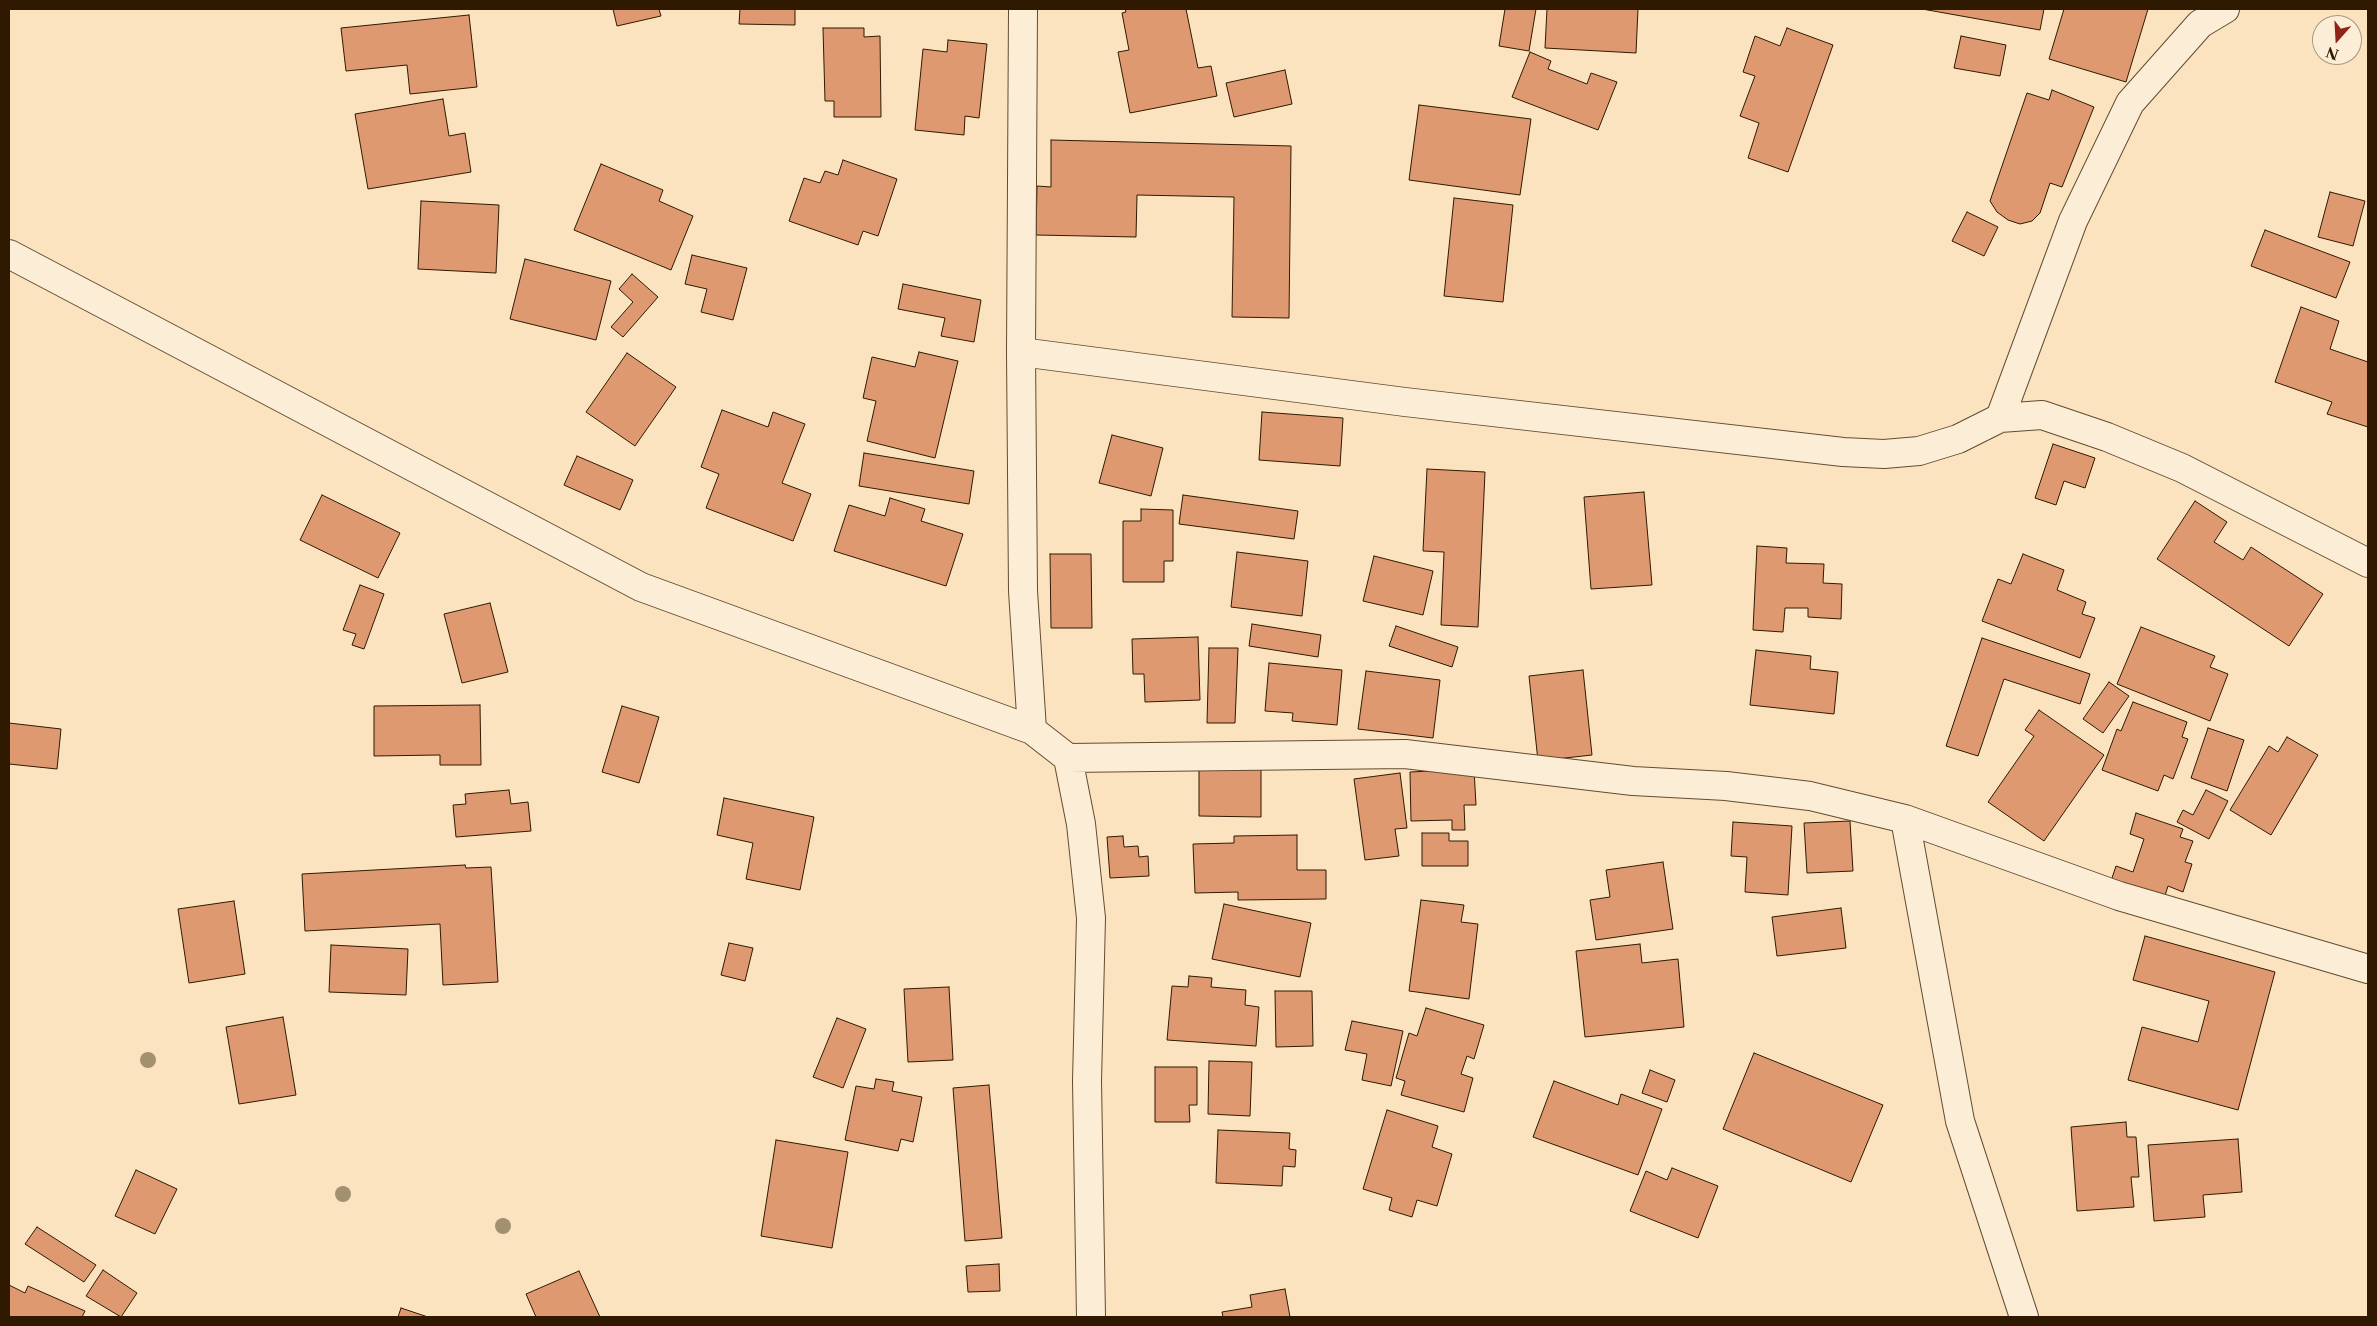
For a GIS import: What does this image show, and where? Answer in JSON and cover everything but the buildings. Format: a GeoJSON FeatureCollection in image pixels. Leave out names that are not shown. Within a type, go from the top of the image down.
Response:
{"type":"FeatureCollection","features":[{"type":"Feature","properties":{"kind":"street"},"geometry":{"type":"LineString","coordinates":[[1023,9],[1021,352],[1023,591],[1032,730]]}},
{"type":"Feature","properties":{"kind":"street"},"geometry":{"type":"LineString","coordinates":[[2000,418],[2073,221],[2130,103],[2200,24],[2225,9]]}},
{"type":"Feature","properties":{"kind":"street"},"geometry":{"type":"LineString","coordinates":[[9,254],[641,587],[1032,730],[1068,758],[1405,754],[1633,781],[1726,786],[1810,796],[1905,819],[2119,896],[2368,969]]}},
{"type":"Feature","properties":{"kind":"street"},"geometry":{"type":"LineString","coordinates":[[1021,352],[1405,402],[1851,452],[1884,454],[1919,451],[1958,439],[2000,418],[2042,415],[2107,437],[2182,468],[2368,564]]}},
{"type":"Feature","properties":{"kind":"street"},"geometry":{"type":"LineString","coordinates":[[1068,758],[1081,824],[1091,918],[1087,1081],[1091,1317]]}},
{"type":"Feature","properties":{"kind":"street"},"geometry":{"type":"LineString","coordinates":[[1905,819],[1960,1121],[2024,1317]]}}]}
